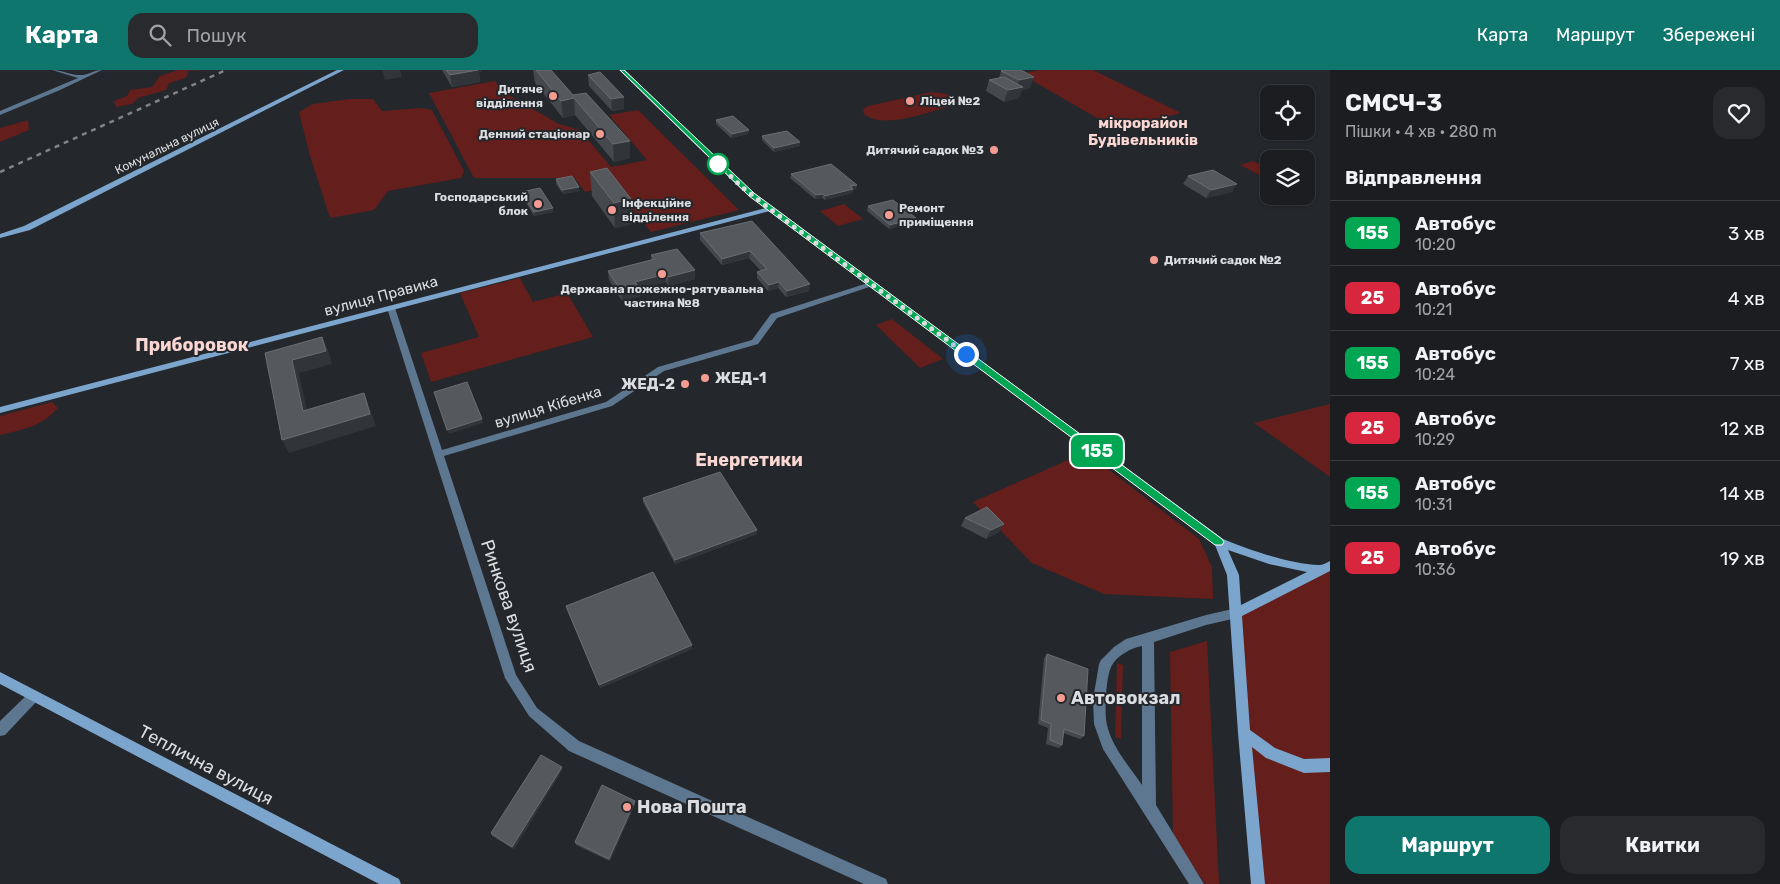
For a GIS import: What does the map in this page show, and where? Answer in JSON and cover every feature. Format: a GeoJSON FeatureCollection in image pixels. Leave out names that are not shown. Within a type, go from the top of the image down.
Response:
{"type":"FeatureCollection","features":[{"type":"Feature","properties":{"kind":"street"},"geometry":{"type":"LineString","coordinates":[[55,70],[81,77]]}},
{"type":"Feature","properties":{"kind":"street"},"geometry":{"type":"LineString","coordinates":[[0,113],[58,90],[81,77],[99,70]]}},
{"type":"Feature","properties":{"kind":"street","name":"Комунальна вулиця"},"geometry":{"type":"LineString","coordinates":[[0,236],[36,224],[342,70]]}},
{"type":"Feature","properties":{"kind":"street"},"geometry":{"type":"LineString","coordinates":[[622,70],[742,187],[1219,542],[1254,557],[1289,565],[1326,568]]}},
{"type":"Feature","properties":{"kind":"street","name":"вулиця Правика"},"geometry":{"type":"LineString","coordinates":[[0,410],[770,209]]}},
{"type":"Feature","properties":{"kind":"street","name":"вулиця Кібенка"},"geometry":{"type":"LineString","coordinates":[[440,454],[609,404],[661,369],[755,342],[774,316],[874,284]]}},
{"type":"Feature","properties":{"kind":"street","name":"Ринкова вулиця"},"geometry":{"type":"LineString","coordinates":[[391,308],[440,454],[511,678],[533,712],[574,746],[881,884]]}},
{"type":"Feature","properties":{"kind":"street"},"geometry":{"type":"LineString","coordinates":[[1219,542],[1233,575],[1244,733],[1258,884]]}},
{"type":"Feature","properties":{"kind":"street"},"geometry":{"type":"LineString","coordinates":[[1197,884],[1110,749],[1100,724],[1099,700],[1106,664],[1118,651],[1130,643],[1206,620],[1237,613],[1326,568]]}},
{"type":"Feature","properties":{"kind":"street"},"geometry":{"type":"LineString","coordinates":[[1148,638],[1149,807]]}},
{"type":"Feature","properties":{"kind":"street","name":"Теплична вулиця"},"geometry":{"type":"LineString","coordinates":[[0,678],[394,884]]}},
{"type":"Feature","properties":{"kind":"street"},"geometry":{"type":"LineString","coordinates":[[0,730],[34,696]]}},
{"type":"Feature","properties":{"kind":"street"},"geometry":{"type":"LineString","coordinates":[[1244,733],[1271,753],[1304,766],[1330,765]]}},
{"type":"Feature","properties":{"kind":"shaded area"},"geometry":{"type":"Polygon","coordinates":[[[178,70],[205,70],[188,71],[186,78],[169,83],[166,90],[138,98],[132,104],[116,107],[114,101],[127,96],[130,90],[152,87],[160,76],[178,70]]]}},
{"type":"Feature","properties":{"kind":"shaded area"},"geometry":{"type":"Polygon","coordinates":[[[1039,70],[1093,70],[1181,113],[1116,129],[1021,74],[1039,70]]]}},
{"type":"Feature","properties":{"kind":"shaded area"},"geometry":{"type":"Polygon","coordinates":[[[495,81],[503,92],[559,124],[580,130],[611,167],[647,160],[609,115],[638,110],[739,210],[651,232],[614,186],[585,192],[573,176],[561,178],[474,178],[429,93],[495,81]]]}},
{"type":"Feature","properties":{"kind":"shaded area"},"geometry":{"type":"Polygon","coordinates":[[[931,92],[947,94],[955,99],[956,103],[951,106],[894,120],[872,118],[864,114],[863,109],[868,106],[931,92]]]}},
{"type":"Feature","properties":{"kind":"shaded area"},"geometry":{"type":"Polygon","coordinates":[[[349,99],[373,99],[382,111],[422,108],[432,110],[464,171],[461,178],[388,191],[374,210],[330,218],[310,156],[299,112],[313,104],[349,99]]]}},
{"type":"Feature","properties":{"kind":"shaded area"},"geometry":{"type":"Polygon","coordinates":[[[28,120],[29,130],[0,142],[0,128],[28,120]]]}},
{"type":"Feature","properties":{"kind":"shaded area"},"geometry":{"type":"Polygon","coordinates":[[[1253,161],[1260,164],[1260,175],[1240,165],[1253,161]]]}},
{"type":"Feature","properties":{"kind":"shaded area"},"geometry":{"type":"Polygon","coordinates":[[[844,204],[863,219],[838,226],[820,211],[844,204]]]}},
{"type":"Feature","properties":{"kind":"shaded area"},"geometry":{"type":"Polygon","coordinates":[[[520,278],[533,302],[567,293],[593,337],[431,382],[421,353],[479,337],[460,293],[520,278]]]}},
{"type":"Feature","properties":{"kind":"shaded area"},"geometry":{"type":"Polygon","coordinates":[[[892,319],[943,359],[920,368],[876,325],[892,319]]]}},
{"type":"Feature","properties":{"kind":"shaded area"},"geometry":{"type":"Polygon","coordinates":[[[52,402],[58,408],[39,423],[0,435],[0,416],[52,402]]]}},
{"type":"Feature","properties":{"kind":"shaded area"},"geometry":{"type":"Polygon","coordinates":[[[1330,404],[1330,477],[1254,423],[1330,404]]]}},
{"type":"Feature","properties":{"kind":"shaded area"},"geometry":{"type":"Polygon","coordinates":[[[1086,452],[1199,539],[1212,567],[1213,599],[1104,594],[1032,563],[973,502],[1086,452]]]}},
{"type":"Feature","properties":{"kind":"shaded area"},"geometry":{"type":"Polygon","coordinates":[[[1330,566],[1330,884],[1258,884],[1237,613],[1330,566]]]}},
{"type":"Feature","properties":{"kind":"shaded area"},"geometry":{"type":"Polygon","coordinates":[[[1207,641],[1219,884],[1205,884],[1173,836],[1170,652],[1207,641]]]}},
{"type":"Feature","properties":{"kind":"shaded area"},"geometry":{"type":"Polygon","coordinates":[[[1117,663],[1123,665],[1121,739],[1115,737],[1117,663]]]}},
{"type":"Feature","properties":{"kind":"building"},"geometry":{"type":"Polygon","coordinates":[[[446,70],[478,70],[450,75],[446,70]]]}},
{"type":"Feature","properties":{"kind":"building"},"geometry":{"type":"Polygon","coordinates":[[[536,70],[551,70],[573,95],[586,93],[630,141],[613,144],[574,98],[561,101],[536,70]]]}},
{"type":"Feature","properties":{"kind":"building"},"geometry":{"type":"Polygon","coordinates":[[[1021,70],[1034,77],[1019,80],[1001,71],[1021,70]]]}},
{"type":"Feature","properties":{"kind":"building"},"geometry":{"type":"Polygon","coordinates":[[[600,72],[624,97],[611,99],[588,75],[600,72]]]}},
{"type":"Feature","properties":{"kind":"building"},"geometry":{"type":"Polygon","coordinates":[[[1004,77],[1023,87],[1008,90],[989,80],[1004,77]]]}},
{"type":"Feature","properties":{"kind":"building"},"geometry":{"type":"Polygon","coordinates":[[[733,116],[749,130],[732,134],[716,120],[733,116]]]}},
{"type":"Feature","properties":{"kind":"building"},"geometry":{"type":"Polygon","coordinates":[[[787,131],[800,142],[774,148],[762,136],[787,131]]]}},
{"type":"Feature","properties":{"kind":"building"},"geometry":{"type":"Polygon","coordinates":[[[831,164],[857,185],[850,186],[853,189],[825,196],[823,194],[816,195],[791,174],[831,164]]]}},
{"type":"Feature","properties":{"kind":"building"},"geometry":{"type":"Polygon","coordinates":[[[607,168],[631,199],[614,203],[590,172],[607,168]]]}},
{"type":"Feature","properties":{"kind":"building"},"geometry":{"type":"Polygon","coordinates":[[[1213,170],[1237,184],[1211,190],[1188,176],[1213,170]]]}},
{"type":"Feature","properties":{"kind":"building"},"geometry":{"type":"Polygon","coordinates":[[[572,176],[579,187],[562,190],[556,179],[572,176]]]}},
{"type":"Feature","properties":{"kind":"building","name":"Господарський блок"},"geometry":{"type":"Polygon","coordinates":[[[540,188],[553,208],[534,212],[521,192],[540,188]]]}},
{"type":"Feature","properties":{"kind":"building","name":"Ремонт приміщення"},"geometry":{"type":"Polygon","coordinates":[[[893,200],[916,218],[890,225],[868,206],[893,200]]]}},
{"type":"Feature","properties":{"kind":"building"},"geometry":{"type":"Polygon","coordinates":[[[752,221],[810,284],[787,291],[779,282],[769,285],[757,272],[767,269],[750,251],[722,259],[700,233],[752,221]]]}},
{"type":"Feature","properties":{"kind":"building"},"geometry":{"type":"Polygon","coordinates":[[[677,249],[695,270],[668,277],[666,274],[635,282],[639,288],[622,292],[608,271],[655,259],[651,255],[677,249]]]}},
{"type":"Feature","properties":{"kind":"building"},"geometry":{"type":"Polygon","coordinates":[[[322,337],[326,351],[292,360],[303,411],[364,393],[370,414],[282,440],[265,353],[322,337]]]}},
{"type":"Feature","properties":{"kind":"building"},"geometry":{"type":"Polygon","coordinates":[[[467,382],[482,419],[447,430],[434,392],[467,382]]]}},
{"type":"Feature","properties":{"kind":"building"},"geometry":{"type":"Polygon","coordinates":[[[720,472],[757,530],[675,560],[643,498],[720,472]]]}},
{"type":"Feature","properties":{"kind":"building"},"geometry":{"type":"Polygon","coordinates":[[[987,507],[1004,524],[991,530],[965,518],[987,507]]]}},
{"type":"Feature","properties":{"kind":"building"},"geometry":{"type":"Polygon","coordinates":[[[653,572],[692,645],[599,685],[566,606],[653,572]]]}},
{"type":"Feature","properties":{"kind":"building","name":"Автовокзал"},"geometry":{"type":"Polygon","coordinates":[[[1047,654],[1088,669],[1084,736],[1064,729],[1062,745],[1050,740],[1051,724],[1041,720],[1047,654]]]}},
{"type":"Feature","properties":{"kind":"building"},"geometry":{"type":"Polygon","coordinates":[[[541,755],[562,767],[512,847],[491,833],[541,755]]]}},
{"type":"Feature","properties":{"kind":"building"},"geometry":{"type":"Polygon","coordinates":[[[602,785],[635,801],[609,859],[575,842],[602,785]]]}},
{"type":"Feature","properties":{"kind":"railway"},"geometry":{"type":"LineString","coordinates":[[0,172],[226,70]]}},
{"type":"Feature","properties":{"kind":"bus line","name":"155"},"geometry":{"type":"LineString","coordinates":[[622,70],[734,180],[752,195],[1219,542]]}},
{"type":"Feature","properties":{"kind":"place","name":"Дитяче відділення"},"geometry":{"type":"Point","coordinates":[553,96]}},
{"type":"Feature","properties":{"kind":"place","name":"Ліцей №2"},"geometry":{"type":"Point","coordinates":[910,101]}},
{"type":"Feature","properties":{"kind":"place","name":"Денний стаціонар"},"geometry":{"type":"Point","coordinates":[600,134]}},
{"type":"Feature","properties":{"kind":"place","name":"Дитячий садок №3"},"geometry":{"type":"Point","coordinates":[994,150]}},
{"type":"Feature","properties":{"kind":"place","name":"Господарський блок"},"geometry":{"type":"Point","coordinates":[538,204]}},
{"type":"Feature","properties":{"kind":"place","name":"Інфекційне відділення"},"geometry":{"type":"Point","coordinates":[612,210]}},
{"type":"Feature","properties":{"kind":"place","name":"Ремонт приміщення"},"geometry":{"type":"Point","coordinates":[889,215]}},
{"type":"Feature","properties":{"kind":"place","name":"Дитячий садок №2"},"geometry":{"type":"Point","coordinates":[1154,260]}},
{"type":"Feature","properties":{"kind":"place","name":"Державна пожежно-рятувальна частина №8"},"geometry":{"type":"Point","coordinates":[662,274]}},
{"type":"Feature","properties":{"kind":"place","name":"ЖЕД-1"},"geometry":{"type":"Point","coordinates":[705,378]}},
{"type":"Feature","properties":{"kind":"place","name":"ЖЕД-2"},"geometry":{"type":"Point","coordinates":[685,384]}},
{"type":"Feature","properties":{"kind":"place","name":"Автовокзал"},"geometry":{"type":"Point","coordinates":[1061,698]}},
{"type":"Feature","properties":{"kind":"place","name":"Нова Пошта"},"geometry":{"type":"Point","coordinates":[627,807]}},
{"type":"Feature","properties":{"kind":"district","name":"мікрорайон Будівельників"},"geometry":{"type":"Point","coordinates":[1143,132]}},
{"type":"Feature","properties":{"kind":"district","name":"Приборовок"},"geometry":{"type":"Point","coordinates":[192,345]}},
{"type":"Feature","properties":{"kind":"district","name":"Енергетики"},"geometry":{"type":"Point","coordinates":[749,460]}},
{"type":"Feature","properties":{"kind":"route"},"geometry":{"type":"LineString","coordinates":[[718,164],[742,187],[770,209],[874,284],[966,354]]}}]}
